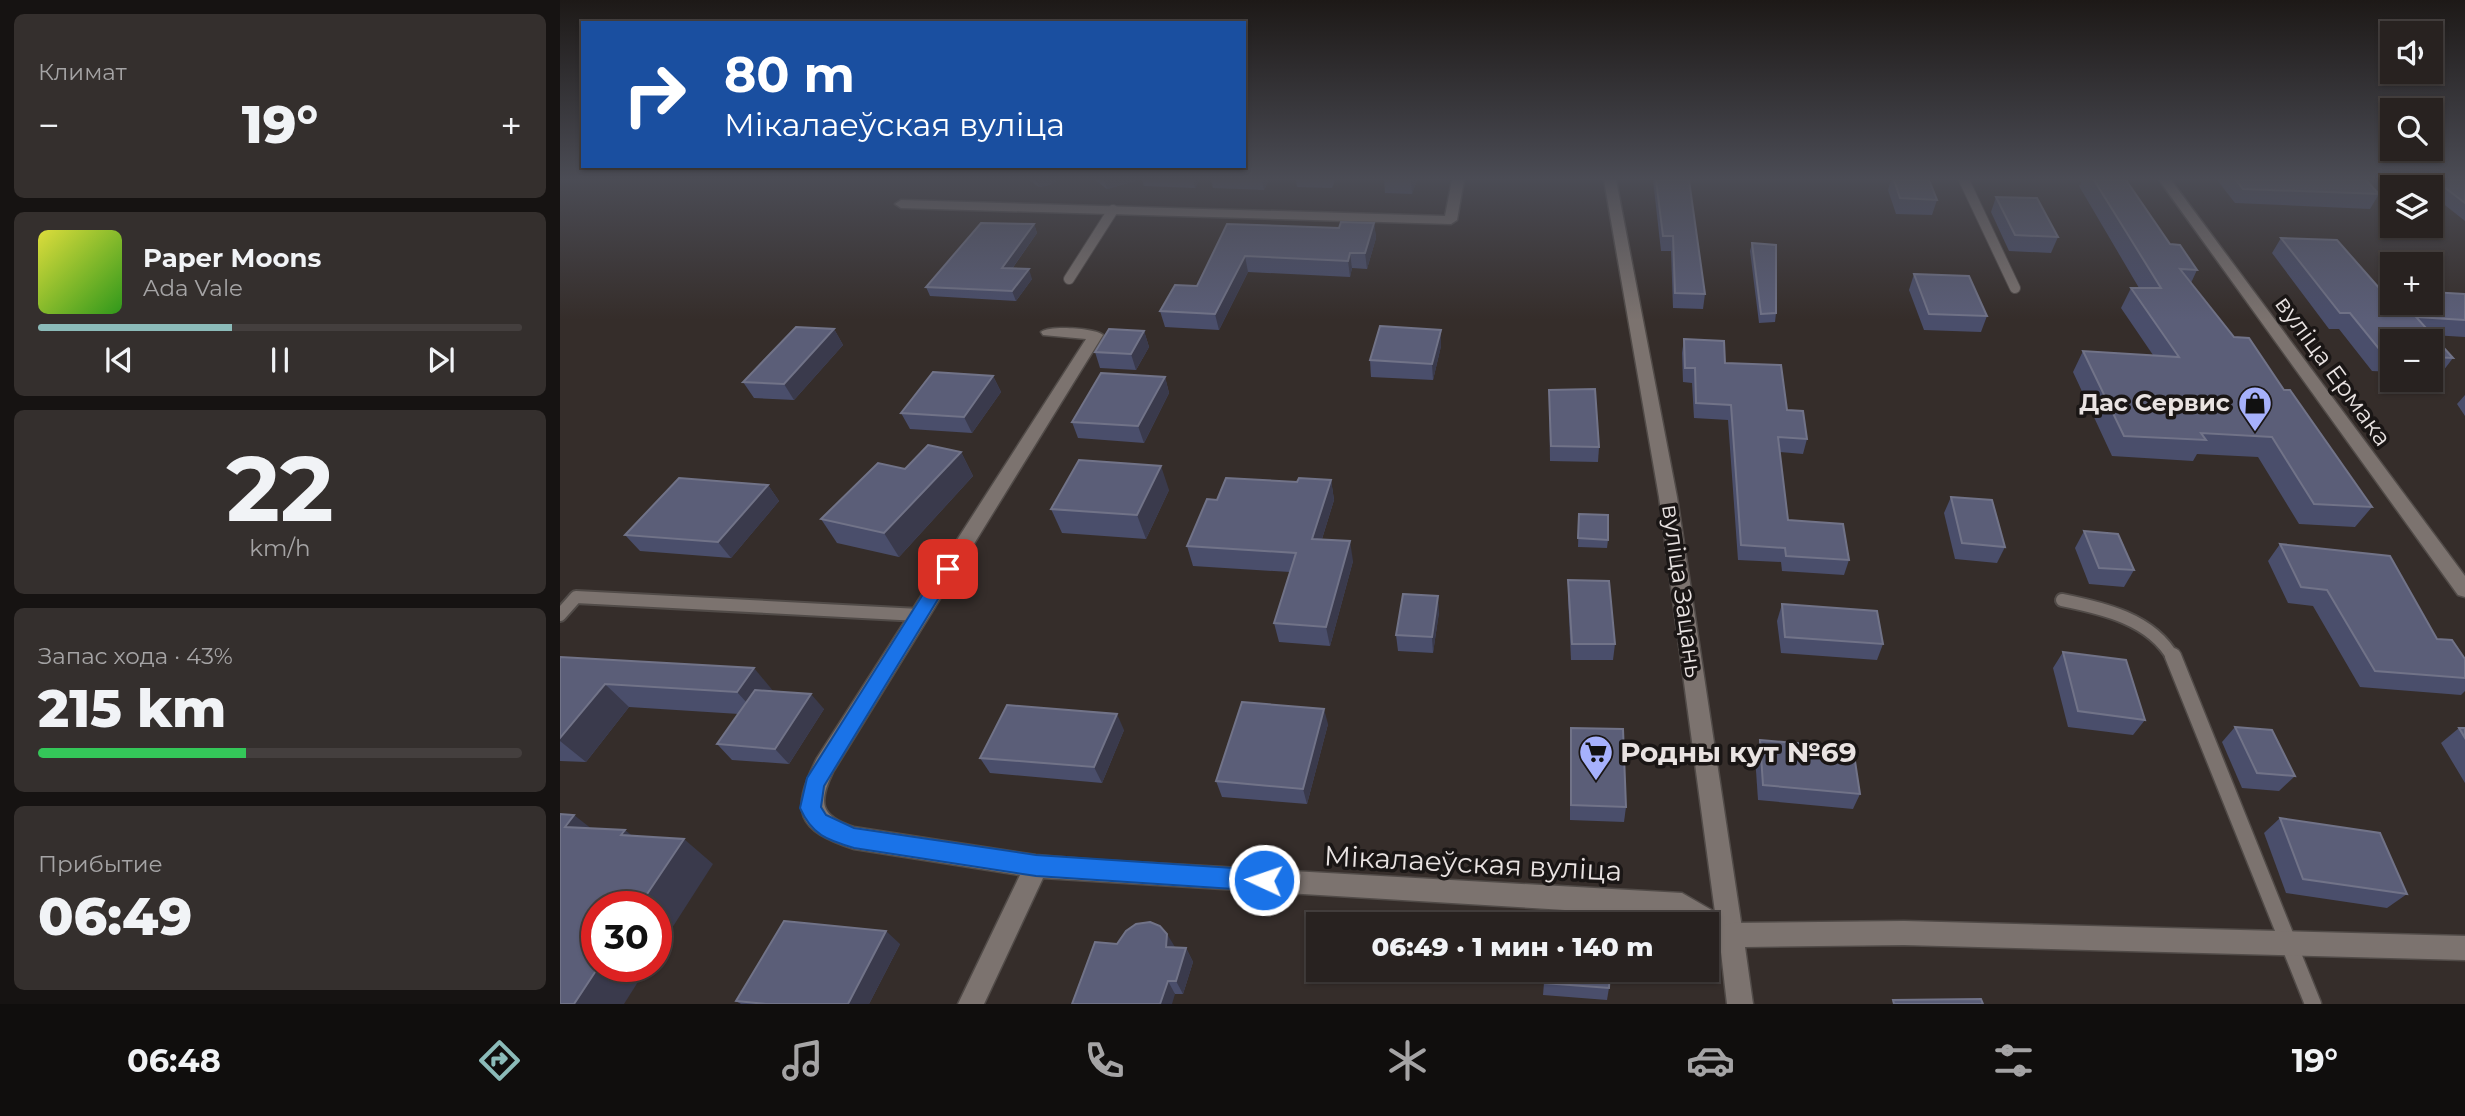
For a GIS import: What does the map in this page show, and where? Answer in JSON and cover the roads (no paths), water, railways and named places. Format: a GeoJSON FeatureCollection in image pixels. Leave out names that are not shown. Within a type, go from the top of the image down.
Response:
{"type":"FeatureCollection","features":[{"type":"Feature","properties":{"kind":"street","name":"вуліца Зацань"},"geometry":{"type":"LineString","coordinates":[[1619,227],[1668,497],[1740,1004]]}},
{"type":"Feature","properties":{"kind":"street","name":"вуліца Ермака"},"geometry":{"type":"LineString","coordinates":[[2199,227],[2465,590]]}},
{"type":"Feature","properties":{"kind":"street","name":"Мікалаеўская вуліца"},"geometry":{"type":"LineString","coordinates":[[1048,332],[1096,335],[814,784],[810,808],[825,828],[854,838],[1036,866],[1682,905],[1731,935]]}},
{"type":"Feature","properties":{"kind":"street"},"geometry":{"type":"LineString","coordinates":[[971,1004],[1036,866]]}},
{"type":"Feature","properties":{"kind":"street"},"geometry":{"type":"LineString","coordinates":[[1731,935],[1904,933],[2465,948]]}},
{"type":"Feature","properties":{"kind":"lane"},"geometry":{"type":"LineString","coordinates":[[1069,279],[1102,227]]}},
{"type":"Feature","properties":{"kind":"lane"},"geometry":{"type":"LineString","coordinates":[[1986,227],[2015,288]]}},
{"type":"Feature","properties":{"kind":"lane"},"geometry":{"type":"LineString","coordinates":[[560,615],[576,597],[919,615]]}},
{"type":"Feature","properties":{"kind":"lane"},"geometry":{"type":"LineString","coordinates":[[2062,600],[2128,618],[2161,639],[2172,655],[2313,1004]]}},
{"type":"Feature","properties":{"kind":"place","name":"Дас Сервис"},"geometry":{"type":"Point","coordinates":[2255,433]}},
{"type":"Feature","properties":{"kind":"place","name":"Родны кут №69"},"geometry":{"type":"Point","coordinates":[1596,782]}}]}
